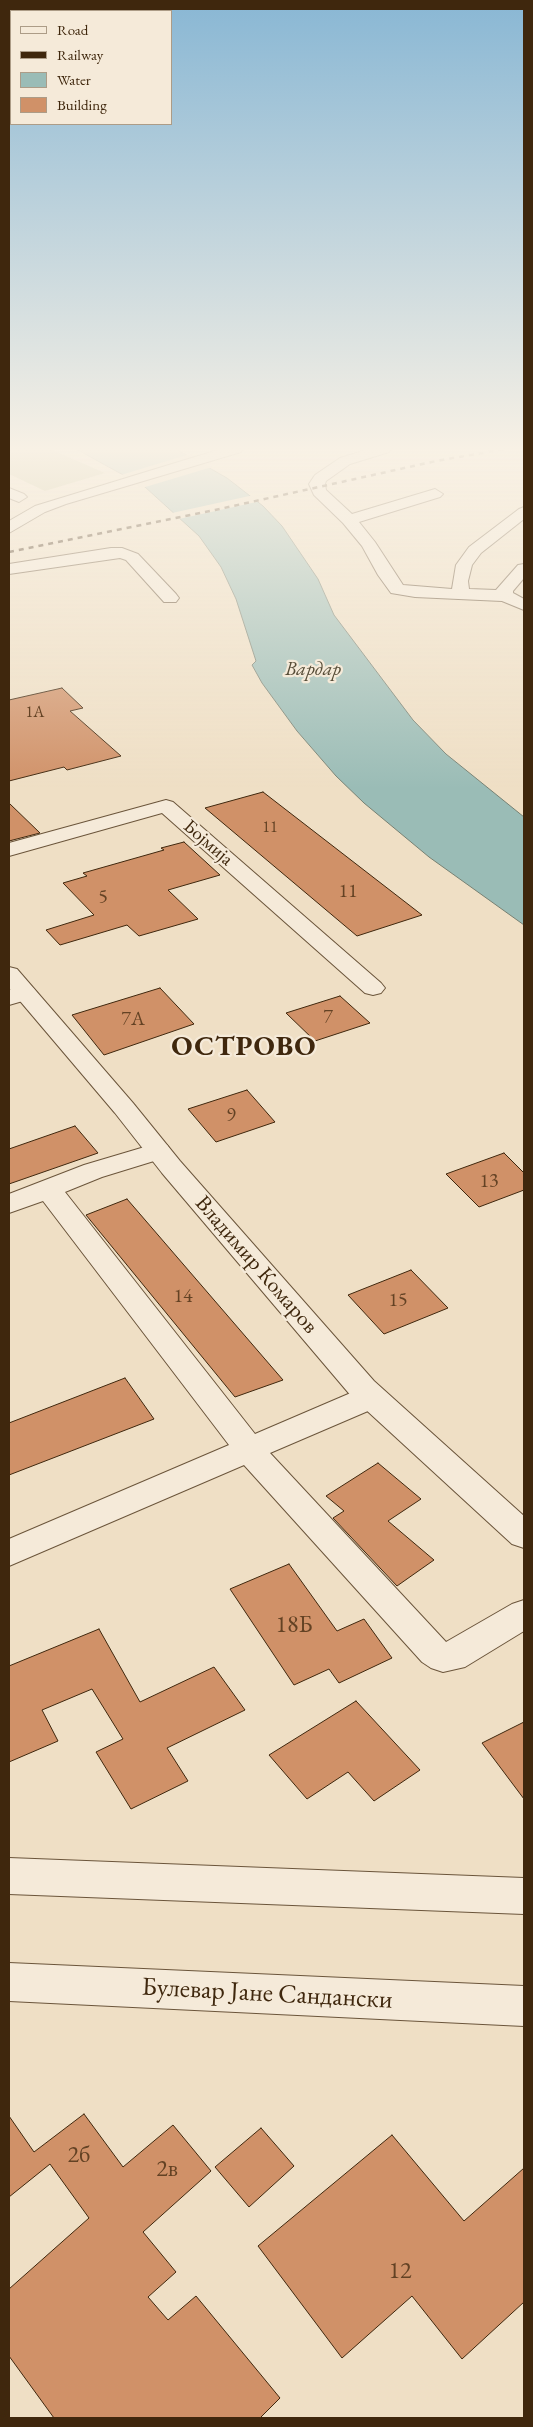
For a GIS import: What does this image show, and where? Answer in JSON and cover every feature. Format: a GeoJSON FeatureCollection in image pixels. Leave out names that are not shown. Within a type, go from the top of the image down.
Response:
{"type":"FeatureCollection","features":[{"type":"Feature","properties":{"kind":"street"},"geometry":{"type":"LineString","coordinates":[[9,569],[52,562]]}},
{"type":"Feature","properties":{"kind":"street"},"geometry":{"type":"LineString","coordinates":[[137,562],[170,598]]}},
{"type":"Feature","properties":{"kind":"street"},"geometry":{"type":"LineString","coordinates":[[379,562],[397,589],[461,595],[505,596],[524,605]]}},
{"type":"Feature","properties":{"kind":"street"},"geometry":{"type":"LineString","coordinates":[[461,595],[460,581],[466,562]]}},
{"type":"Feature","properties":{"kind":"street"},"geometry":{"type":"LineString","coordinates":[[505,596],[504,590],[524,570]]}},
{"type":"Feature","properties":{"kind":"street","name":"Бојмија"},"geometry":{"type":"LineString","coordinates":[[9,850],[166,806],[373,988]]}},
{"type":"Feature","properties":{"kind":"street","name":"Владимир Комаров"},"geometry":{"type":"LineString","coordinates":[[14,989],[124,1108],[158,1151],[371,1397],[524,1535]]}},
{"type":"Feature","properties":{"kind":"street"},"geometry":{"type":"LineString","coordinates":[[9,1204],[93,1171],[158,1151]]}},
{"type":"Feature","properties":{"kind":"street"},"geometry":{"type":"LineString","coordinates":[[48,1189],[251,1451],[291,1499],[434,1652],[443,1658],[453,1657],[524,1614]]}},
{"type":"Feature","properties":{"kind":"street"},"geometry":{"type":"LineString","coordinates":[[9,1553],[251,1451],[371,1397]]}},
{"type":"Feature","properties":{"kind":"street"},"geometry":{"type":"LineString","coordinates":[[9,1876],[524,1896]]}},
{"type":"Feature","properties":{"kind":"street","name":"Булевар Јане Сандански"},"geometry":{"type":"LineString","coordinates":[[9,1982],[524,2006]]}},
{"type":"Feature","properties":{"kind":"water","name":"Вардар"},"geometry":{"type":"Polygon","coordinates":[[[218,562],[307,562],[318,579],[334,615],[413,720],[446,754],[524,817],[524,925],[429,857],[364,803],[336,776],[297,731],[262,683],[252,665],[256,661],[236,599],[218,562]]]}},
{"type":"Feature","properties":{"kind":"building"},"geometry":{"type":"Polygon","coordinates":[[[62,688],[83,708],[70,711],[121,756],[67,770],[64,767],[9,781],[9,700],[62,688]]]}},
{"type":"Feature","properties":{"kind":"building"},"geometry":{"type":"Polygon","coordinates":[[[263,792],[422,915],[357,936],[205,808],[263,792]]]}},
{"type":"Feature","properties":{"kind":"building"},"geometry":{"type":"Polygon","coordinates":[[[9,803],[40,833],[9,841],[9,803]]]}},
{"type":"Feature","properties":{"kind":"building"},"geometry":{"type":"Polygon","coordinates":[[[184,842],[220,875],[168,890],[198,919],[139,936],[127,925],[60,945],[46,930],[94,915],[63,883],[87,876],[83,873],[164,850],[161,848],[184,842]]]}},
{"type":"Feature","properties":{"kind":"building"},"geometry":{"type":"Polygon","coordinates":[[[160,988],[194,1024],[104,1055],[72,1015],[160,988]]]}},
{"type":"Feature","properties":{"kind":"building"},"geometry":{"type":"Polygon","coordinates":[[[340,996],[370,1023],[315,1041],[286,1013],[340,996]]]}},
{"type":"Feature","properties":{"kind":"building"},"geometry":{"type":"Polygon","coordinates":[[[247,1090],[275,1122],[216,1142],[188,1109],[247,1090]]]}},
{"type":"Feature","properties":{"kind":"building"},"geometry":{"type":"Polygon","coordinates":[[[75,1126],[98,1153],[9,1184],[9,1149],[75,1126]]]}},
{"type":"Feature","properties":{"kind":"building"},"geometry":{"type":"Polygon","coordinates":[[[504,1153],[524,1173],[524,1190],[479,1207],[446,1174],[504,1153]]]}},
{"type":"Feature","properties":{"kind":"building"},"geometry":{"type":"Polygon","coordinates":[[[127,1199],[283,1380],[235,1397],[86,1215],[127,1199]]]}},
{"type":"Feature","properties":{"kind":"building"},"geometry":{"type":"Polygon","coordinates":[[[411,1270],[448,1308],[384,1334],[348,1295],[411,1270]]]}},
{"type":"Feature","properties":{"kind":"building"},"geometry":{"type":"Polygon","coordinates":[[[125,1378],[154,1419],[9,1475],[9,1423],[125,1378]]]}},
{"type":"Feature","properties":{"kind":"building"},"geometry":{"type":"Polygon","coordinates":[[[378,1463],[421,1499],[388,1521],[434,1560],[397,1586],[333,1518],[344,1511],[326,1496],[378,1463]]]}},
{"type":"Feature","properties":{"kind":"building"},"geometry":{"type":"Polygon","coordinates":[[[289,1564],[337,1631],[364,1619],[392,1658],[339,1683],[329,1669],[294,1685],[230,1589],[289,1564]]]}},
{"type":"Feature","properties":{"kind":"building"},"geometry":{"type":"Polygon","coordinates":[[[99,1629],[140,1702],[214,1667],[245,1710],[167,1748],[188,1781],[131,1809],[96,1752],[123,1739],[92,1689],[42,1710],[58,1741],[9,1762],[9,1666],[99,1629]]]}},
{"type":"Feature","properties":{"kind":"building"},"geometry":{"type":"Polygon","coordinates":[[[356,1701],[420,1770],[374,1801],[348,1772],[307,1799],[269,1755],[356,1701]]]}},
{"type":"Feature","properties":{"kind":"building"},"geometry":{"type":"Polygon","coordinates":[[[524,1722],[524,1799],[482,1743],[524,1722]]]}},
{"type":"Feature","properties":{"kind":"building"},"geometry":{"type":"Polygon","coordinates":[[[84,2114],[123,2167],[173,2125],[211,2171],[143,2232],[176,2272],[148,2297],[168,2320],[196,2296],[280,2398],[260,2418],[54,2418],[9,2356],[9,2289],[89,2218],[50,2164],[9,2197],[9,2116],[34,2152],[84,2114]]]}},
{"type":"Feature","properties":{"kind":"building"},"geometry":{"type":"Polygon","coordinates":[[[261,2128],[294,2166],[249,2207],[215,2167],[261,2128]]]}},
{"type":"Feature","properties":{"kind":"building"},"geometry":{"type":"Polygon","coordinates":[[[392,2135],[464,2221],[524,2168],[524,2302],[462,2359],[412,2296],[342,2358],[258,2246],[392,2135]]]}},
{"type":"Feature","properties":{"kind":"district","name":"ОСТРОВО"},"geometry":{"type":"Point","coordinates":[244,1047]}}]}
